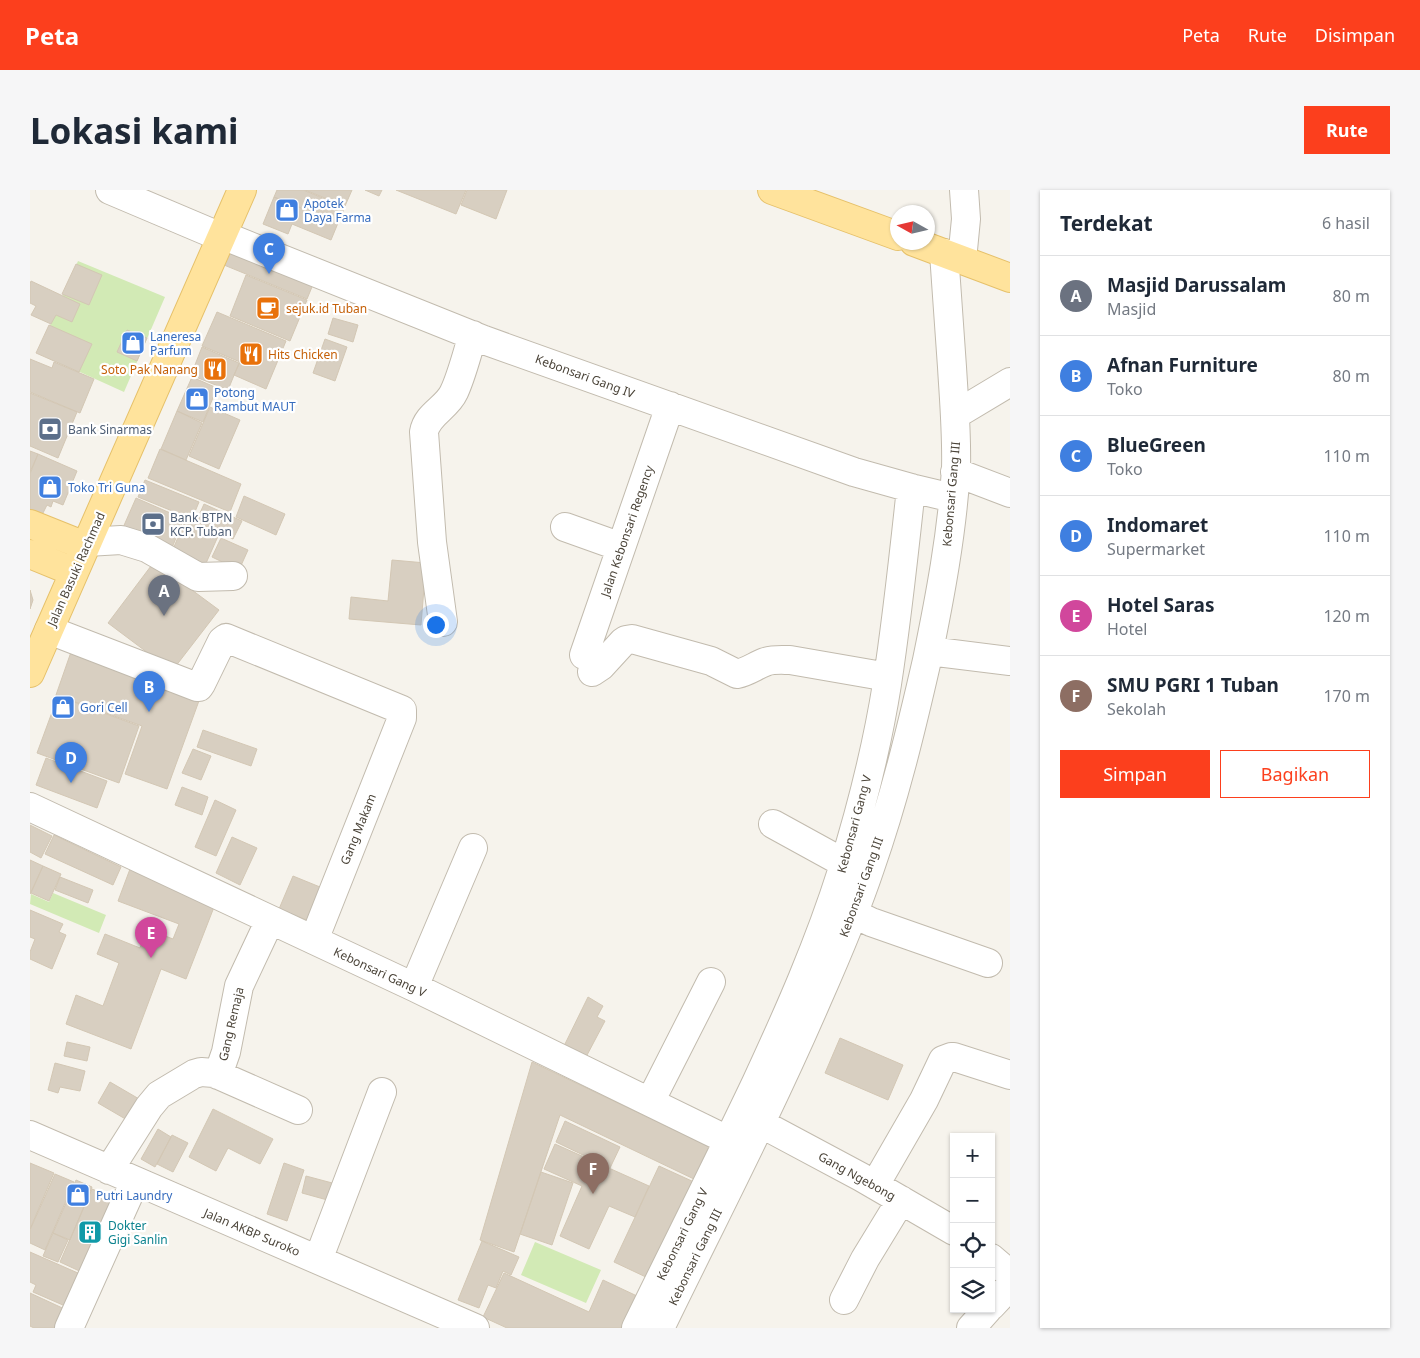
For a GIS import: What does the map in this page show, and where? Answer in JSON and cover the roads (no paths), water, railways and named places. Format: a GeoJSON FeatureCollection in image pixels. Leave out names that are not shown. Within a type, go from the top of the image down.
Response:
{"type":"FeatureCollection","features":[{"type":"Feature","properties":{"kind":"main road","name":"Jalan Basuki Rachmad"},"geometry":{"type":"LineString","coordinates":[[30,673],[242,190]]}},
{"type":"Feature","properties":{"kind":"main road"},"geometry":{"type":"LineString","coordinates":[[772,190],[890,233]]}},
{"type":"Feature","properties":{"kind":"main road"},"geometry":{"type":"LineString","coordinates":[[935,250],[1010,278]]}},
{"type":"Feature","properties":{"kind":"main road"},"geometry":{"type":"LineString","coordinates":[[30,524],[86,544]]}},
{"type":"Feature","properties":{"kind":"main road"},"geometry":{"type":"LineString","coordinates":[[30,554],[74,572]]}},
{"type":"Feature","properties":{"kind":"street","name":"Kebonsari Gang IV"},"geometry":{"type":"LineString","coordinates":[[110,190],[473,335],[827,462],[911,488],[954,485],[1010,493]]}},
{"type":"Feature","properties":{"kind":"street","name":"Kebonsari Gang III"},"geometry":{"type":"LineString","coordinates":[[660,1328],[664,1295],[738,1146],[760,1123],[810,1016],[853,913],[851,871],[888,813],[902,763],[931,640],[945,561],[954,485],[953,257],[965,236],[964,190]]}},
{"type":"Feature","properties":{"kind":"street"},"geometry":{"type":"LineString","coordinates":[[443,622],[432,542],[424,432],[428,422],[449,401],[455,391],[473,335]]}},
{"type":"Feature","properties":{"kind":"street"},"geometry":{"type":"LineString","coordinates":[[955,415],[1010,382]]}},
{"type":"Feature","properties":{"kind":"street","name":"Jalan Kebonsari Regency"},"geometry":{"type":"LineString","coordinates":[[670,406],[621,547],[588,664],[601,666],[623,642],[632,639],[711,661],[737,674],[746,672],[767,661],[790,660],[887,681]]}},
{"type":"Feature","properties":{"kind":"street","name":"Kebonsari Gang V"},"geometry":{"type":"LineString","coordinates":[[30,807],[414,987],[738,1146],[772,1048],[851,871],[864,792],[887,681],[911,488]]}},
{"type":"Feature","properties":{"kind":"street"},"geometry":{"type":"LineString","coordinates":[[565,527],[621,547]]}},
{"type":"Feature","properties":{"kind":"street"},"geometry":{"type":"LineString","coordinates":[[86,544],[121,540],[147,548],[198,577],[233,576]]}},
{"type":"Feature","properties":{"kind":"street"},"geometry":{"type":"LineString","coordinates":[[895,621],[931,640],[1010,661]]}},
{"type":"Feature","properties":{"kind":"street","name":"Gang Makam"},"geometry":{"type":"LineString","coordinates":[[49,630],[196,687],[201,684],[222,641],[226,638],[400,708],[403,712],[402,718],[314,940]]}},
{"type":"Feature","properties":{"kind":"street"},"geometry":{"type":"LineString","coordinates":[[887,681],[920,693]]}},
{"type":"Feature","properties":{"kind":"street"},"geometry":{"type":"LineString","coordinates":[[773,824],[851,871]]}},
{"type":"Feature","properties":{"kind":"street"},"geometry":{"type":"LineString","coordinates":[[414,987],[473,848]]}},
{"type":"Feature","properties":{"kind":"street"},"geometry":{"type":"LineString","coordinates":[[853,913],[871,922],[988,963]]}},
{"type":"Feature","properties":{"kind":"street","name":"Gang Remaja"},"geometry":{"type":"LineString","coordinates":[[218,1075],[226,1052],[239,986],[270,920]]}},
{"type":"Feature","properties":{"kind":"street"},"geometry":{"type":"LineString","coordinates":[[650,1102],[711,982]]}},
{"type":"Feature","properties":{"kind":"street"},"geometry":{"type":"LineString","coordinates":[[875,1185],[924,1100],[944,1060],[954,1057],[1010,1075]]}},
{"type":"Feature","properties":{"kind":"street","name":"Gang Remaja"},"geometry":{"type":"LineString","coordinates":[[109,1170],[149,1107],[159,1095],[194,1074],[206,1072],[218,1075],[298,1110]]}},
{"type":"Feature","properties":{"kind":"street"},"geometry":{"type":"LineString","coordinates":[[318,1260],[382,1092]]}},
{"type":"Feature","properties":{"kind":"street","name":"Gang Ngebong"},"geometry":{"type":"LineString","coordinates":[[760,1123],[875,1185],[950,1229]]}},
{"type":"Feature","properties":{"kind":"street","name":"Jalan AKBP Suroko"},"geometry":{"type":"LineString","coordinates":[[30,1136],[474,1328]]}},
{"type":"Feature","properties":{"kind":"street"},"geometry":{"type":"LineString","coordinates":[[70,1328],[135,1181]]}},
{"type":"Feature","properties":{"kind":"street"},"geometry":{"type":"LineString","coordinates":[[844,1300],[882,1230],[901,1200]]}},
{"type":"Feature","properties":{"kind":"street"},"geometry":{"type":"LineString","coordinates":[[995,1261],[1010,1274]]}},
{"type":"Feature","properties":{"kind":"street"},"geometry":{"type":"LineString","coordinates":[[995,1302],[1010,1286]]}},
{"type":"Feature","properties":{"kind":"street","name":"Kebonsari Gang V"},"geometry":{"type":"LineString","coordinates":[[636,1328],[664,1295]]}},
{"type":"Feature","properties":{"kind":"street"},"geometry":{"type":"LineString","coordinates":[[971,1328],[984,1313]]}},
{"type":"Feature","properties":{"kind":"place","name":"Apotek Daya Farma"},"geometry":{"type":"Point","coordinates":[287,210]}},
{"type":"Feature","properties":{"kind":"place","name":"BlueGreen"},"geometry":{"type":"Point","coordinates":[269,274]}},
{"type":"Feature","properties":{"kind":"place","name":"sejuk.id Tuban"},"geometry":{"type":"Point","coordinates":[268,308]}},
{"type":"Feature","properties":{"kind":"place","name":"Laneresa Parfum"},"geometry":{"type":"Point","coordinates":[133,343]}},
{"type":"Feature","properties":{"kind":"place","name":"Hits Chicken"},"geometry":{"type":"Point","coordinates":[251,354]}},
{"type":"Feature","properties":{"kind":"place","name":"Soto Pak Nanang"},"geometry":{"type":"Point","coordinates":[215,369]}},
{"type":"Feature","properties":{"kind":"place","name":"Potong Rambut MAUT"},"geometry":{"type":"Point","coordinates":[197,399]}},
{"type":"Feature","properties":{"kind":"place","name":"Bank Sinarmas"},"geometry":{"type":"Point","coordinates":[50,429]}},
{"type":"Feature","properties":{"kind":"place","name":"Toko Tri Guna"},"geometry":{"type":"Point","coordinates":[50,487]}},
{"type":"Feature","properties":{"kind":"place","name":"Bank BTPN KCP. Tuban"},"geometry":{"type":"Point","coordinates":[153,524]}},
{"type":"Feature","properties":{"kind":"place","name":"Masjid Darussalam"},"geometry":{"type":"Point","coordinates":[164,616]}},
{"type":"Feature","properties":{"kind":"place","name":"Gori Cell"},"geometry":{"type":"Point","coordinates":[63,707]}},
{"type":"Feature","properties":{"kind":"place","name":"Afnan Furniture"},"geometry":{"type":"Point","coordinates":[149,712]}},
{"type":"Feature","properties":{"kind":"place","name":"Indomaret"},"geometry":{"type":"Point","coordinates":[71,783]}},
{"type":"Feature","properties":{"kind":"place","name":"Hotel Saras"},"geometry":{"type":"Point","coordinates":[151,958]}},
{"type":"Feature","properties":{"kind":"place","name":"SMU PGRI 1 Tuban"},"geometry":{"type":"Point","coordinates":[593,1194]}},
{"type":"Feature","properties":{"kind":"place","name":"Putri Laundry"},"geometry":{"type":"Point","coordinates":[78,1195]}},
{"type":"Feature","properties":{"kind":"place","name":"Dokter Gigi Sanlin"},"geometry":{"type":"Point","coordinates":[90,1232]}}]}
